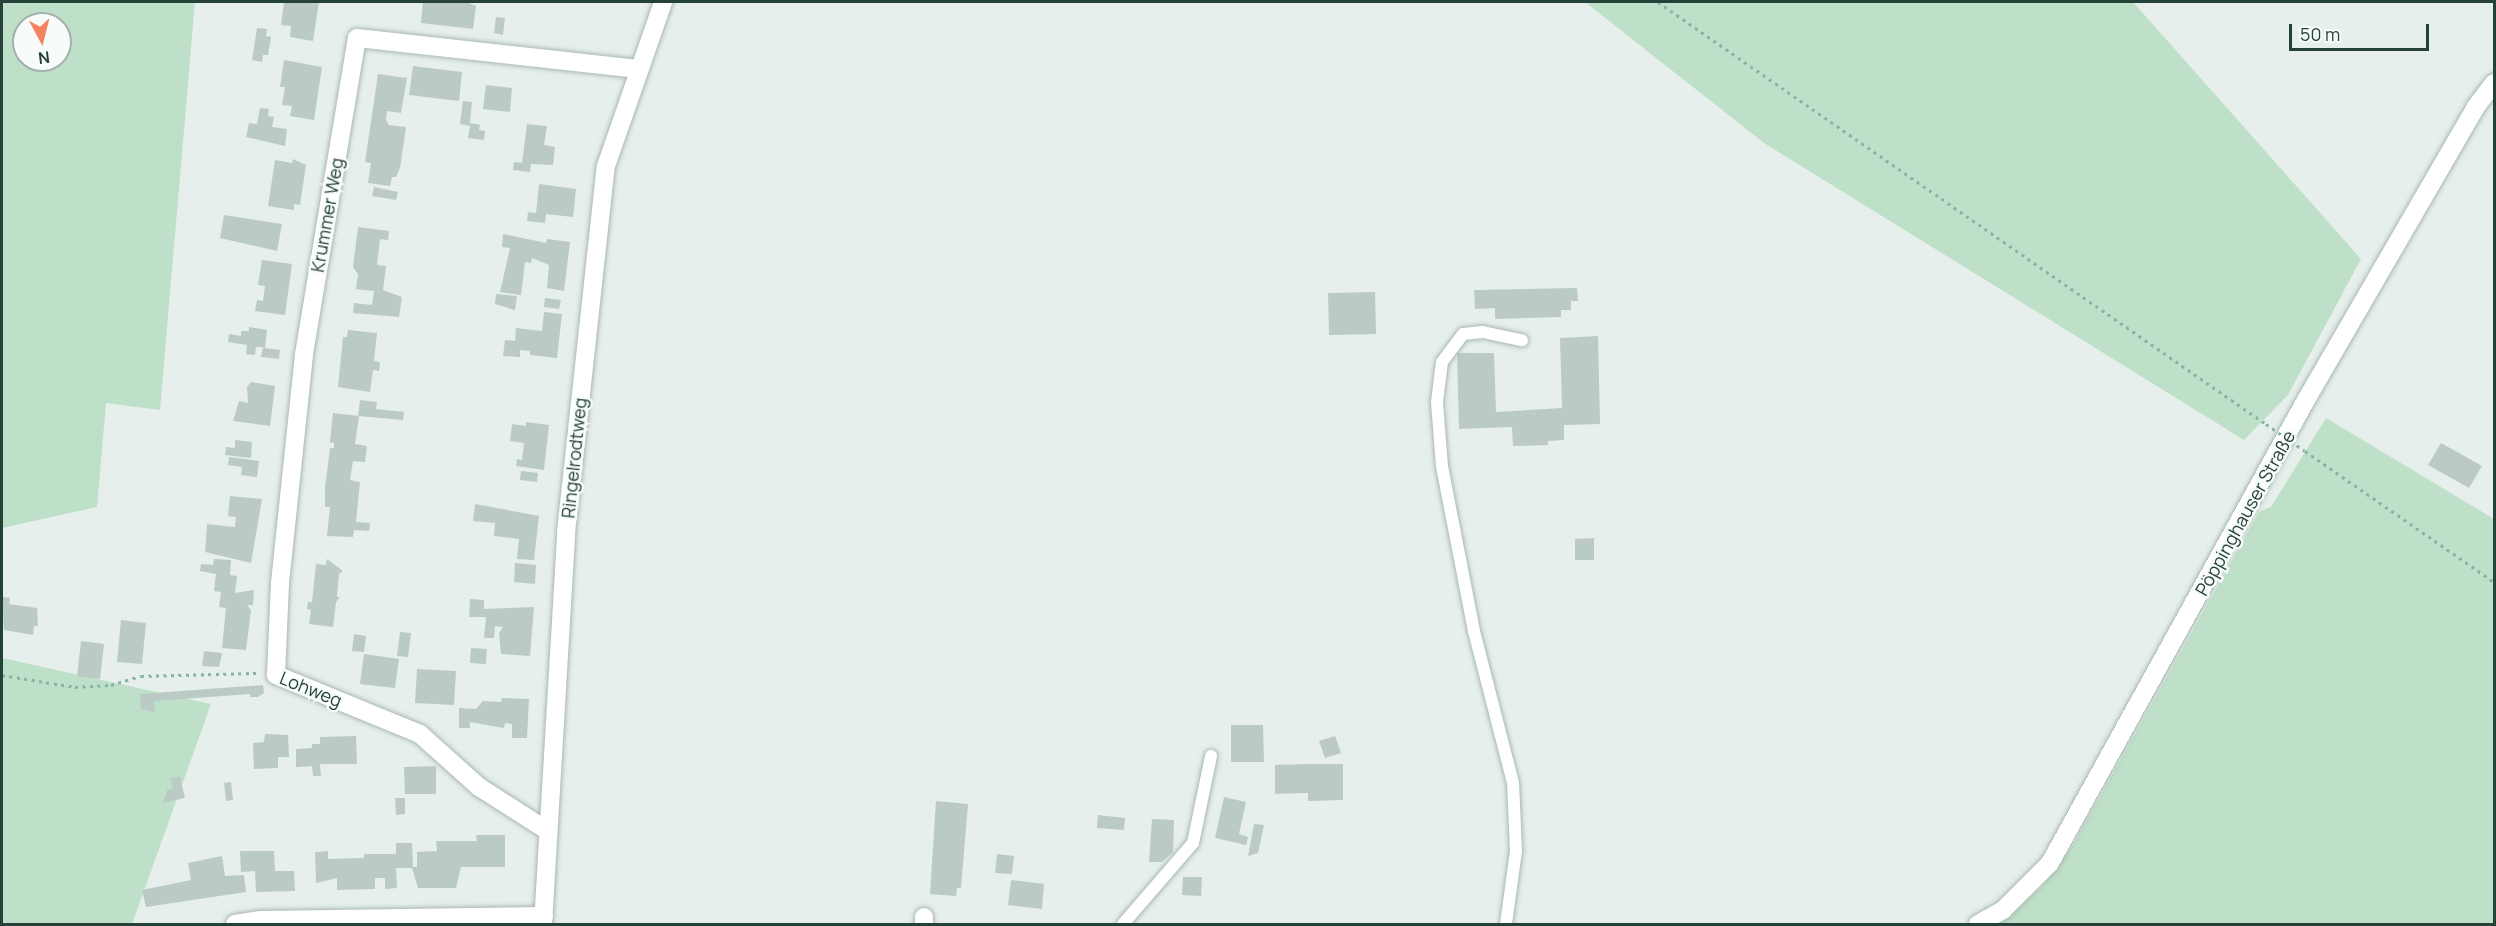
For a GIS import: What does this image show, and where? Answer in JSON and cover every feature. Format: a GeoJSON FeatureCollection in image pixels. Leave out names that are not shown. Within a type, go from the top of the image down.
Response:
{"type":"FeatureCollection","features":[{"type":"Feature","properties":{"kind":"street","name":"Ringelrodtweg"},"geometry":{"type":"LineString","coordinates":[[543,920],[566,532],[606,166],[663,2]]}},
{"type":"Feature","properties":{"kind":"street","name":"Krummer Weg"},"geometry":{"type":"LineString","coordinates":[[276,675],[280,583],[304,354],[357,38],[638,69]]}},
{"type":"Feature","properties":{"kind":"street","name":"Pöppinghauser Straße"},"geometry":{"type":"LineString","coordinates":[[1978,924],[2003,910],[2050,863],[2306,400],[2475,108],[2494,83]]}},
{"type":"Feature","properties":{"kind":"street","name":"Lohweg"},"geometry":{"type":"LineString","coordinates":[[276,675],[420,734],[479,787],[548,831]]}},
{"type":"Feature","properties":{"kind":"street"},"geometry":{"type":"LineString","coordinates":[[235,924],[261,920],[543,920]]}},
{"type":"Feature","properties":{"kind":"lane"},"geometry":{"type":"LineString","coordinates":[[1506,924],[1516,851],[1513,783],[1474,631],[1442,466],[1437,402],[1442,362],[1463,334],[1483,332],[1522,340]]}},
{"type":"Feature","properties":{"kind":"lane"},"geometry":{"type":"LineString","coordinates":[[1123,924],[1193,843],[1211,756]]}},
{"type":"Feature","properties":{"kind":"path"},"geometry":{"type":"LineString","coordinates":[[1658,2],[2494,582]]}},
{"type":"Feature","properties":{"kind":"path","name":"Lohweg"},"geometry":{"type":"LineString","coordinates":[[2,675],[75,687],[111,685],[141,676],[242,671],[276,675]]}},
{"type":"Feature","properties":{"kind":"green space"},"geometry":{"type":"Polygon","coordinates":[[[2,2],[195,2],[160,410],[106,403],[97,507],[2,528],[2,2]]]}},
{"type":"Feature","properties":{"kind":"green space"},"geometry":{"type":"Polygon","coordinates":[[[1585,2],[2133,2],[2361,259],[2288,395],[2244,440],[1764,143],[1585,2]]]}},
{"type":"Feature","properties":{"kind":"green space"},"geometry":{"type":"Polygon","coordinates":[[[2326,418],[2494,519],[2494,924],[1998,924],[2042,887],[2073,845],[2259,512],[2271,507],[2326,418]]]}},
{"type":"Feature","properties":{"kind":"green space"},"geometry":{"type":"Polygon","coordinates":[[[2,658],[211,704],[132,924],[2,924],[2,658]]]}},
{"type":"Feature","properties":{"kind":"building"},"geometry":{"type":"Polygon","coordinates":[[[284,2],[319,2],[313,41],[290,37],[291,26],[281,25],[284,2]]]}},
{"type":"Feature","properties":{"kind":"building"},"geometry":{"type":"Polygon","coordinates":[[[423,2],[466,2],[476,6],[473,29],[421,23],[423,2]]]}},
{"type":"Feature","properties":{"kind":"building"},"geometry":{"type":"Polygon","coordinates":[[[496,17],[505,18],[503,35],[494,33],[496,17]]]}},
{"type":"Feature","properties":{"kind":"building"},"geometry":{"type":"Polygon","coordinates":[[[257,28],[267,29],[266,36],[271,37],[268,55],[263,55],[262,62],[252,60],[257,28]]]}},
{"type":"Feature","properties":{"kind":"building"},"geometry":{"type":"Polygon","coordinates":[[[284,60],[322,67],[314,120],[290,116],[292,106],[282,105],[285,87],[280,87],[284,60]]]}},
{"type":"Feature","properties":{"kind":"building"},"geometry":{"type":"Polygon","coordinates":[[[413,66],[462,72],[459,101],[409,95],[413,66]]]}},
{"type":"Feature","properties":{"kind":"building"},"geometry":{"type":"Polygon","coordinates":[[[378,74],[407,78],[401,113],[387,111],[386,120],[389,125],[406,127],[400,168],[396,177],[392,177],[390,186],[368,183],[371,163],[365,162],[378,74]]]}},
{"type":"Feature","properties":{"kind":"building"},"geometry":{"type":"Polygon","coordinates":[[[486,85],[512,88],[510,112],[483,109],[486,85]]]}},
{"type":"Feature","properties":{"kind":"building"},"geometry":{"type":"Polygon","coordinates":[[[463,101],[472,102],[470,123],[480,125],[479,130],[485,131],[484,140],[468,138],[470,126],[460,124],[463,101]]]}},
{"type":"Feature","properties":{"kind":"building"},"geometry":{"type":"Polygon","coordinates":[[[260,108],[269,109],[268,116],[274,117],[272,127],[287,129],[285,146],[246,137],[249,123],[257,124],[260,108]]]}},
{"type":"Feature","properties":{"kind":"building"},"geometry":{"type":"Polygon","coordinates":[[[527,124],[547,126],[544,145],[555,147],[553,165],[531,164],[530,172],[513,170],[514,162],[522,163],[527,124]]]}},
{"type":"Feature","properties":{"kind":"building"},"geometry":{"type":"Polygon","coordinates":[[[293,159],[306,165],[300,205],[294,204],[294,210],[268,206],[275,160],[292,163],[293,159]]]}},
{"type":"Feature","properties":{"kind":"building"},"geometry":{"type":"Polygon","coordinates":[[[539,184],[576,189],[573,217],[546,214],[545,223],[527,221],[528,212],[536,213],[539,184]]]}},
{"type":"Feature","properties":{"kind":"building"},"geometry":{"type":"Polygon","coordinates":[[[374,187],[398,192],[396,200],[372,196],[374,187]]]}},
{"type":"Feature","properties":{"kind":"building"},"geometry":{"type":"Polygon","coordinates":[[[224,215],[282,224],[277,251],[220,238],[224,215]]]}},
{"type":"Feature","properties":{"kind":"building"},"geometry":{"type":"Polygon","coordinates":[[[358,227],[389,231],[388,240],[380,239],[377,265],[386,266],[383,290],[402,297],[399,317],[353,313],[354,303],[372,305],[374,291],[356,289],[358,274],[353,267],[358,227]]]}},
{"type":"Feature","properties":{"kind":"building"},"geometry":{"type":"Polygon","coordinates":[[[503,234],[546,243],[547,239],[570,242],[564,291],[547,288],[549,265],[532,258],[531,263],[525,262],[521,295],[500,292],[510,248],[502,247],[503,234]]]}},
{"type":"Feature","properties":{"kind":"building"},"geometry":{"type":"Polygon","coordinates":[[[262,260],[292,264],[285,315],[255,311],[257,300],[263,301],[265,286],[258,285],[262,260]]]}},
{"type":"Feature","properties":{"kind":"building"},"geometry":{"type":"Polygon","coordinates":[[[1577,288],[1578,301],[1571,301],[1571,310],[1561,310],[1561,317],[1495,319],[1495,308],[1475,309],[1474,290],[1577,288]]]}},
{"type":"Feature","properties":{"kind":"building"},"geometry":{"type":"Polygon","coordinates":[[[1375,292],[1376,334],[1329,335],[1328,293],[1375,292]]]}},
{"type":"Feature","properties":{"kind":"building"},"geometry":{"type":"Polygon","coordinates":[[[496,294],[517,296],[515,310],[495,304],[496,294]]]}},
{"type":"Feature","properties":{"kind":"building"},"geometry":{"type":"Polygon","coordinates":[[[545,298],[561,300],[559,309],[544,307],[545,298]]]}},
{"type":"Feature","properties":{"kind":"building"},"geometry":{"type":"Polygon","coordinates":[[[544,312],[562,314],[557,358],[530,355],[530,351],[520,350],[520,357],[503,356],[505,340],[515,341],[516,328],[542,331],[544,312]]]}},
{"type":"Feature","properties":{"kind":"building"},"geometry":{"type":"Polygon","coordinates":[[[249,327],[267,330],[265,348],[280,350],[279,359],[261,357],[263,347],[256,347],[255,355],[246,354],[247,345],[228,342],[229,334],[241,336],[241,331],[249,331],[249,327]]]}},
{"type":"Feature","properties":{"kind":"building"},"geometry":{"type":"Polygon","coordinates":[[[348,330],[377,333],[374,361],[380,362],[379,371],[373,370],[370,392],[338,387],[343,337],[347,337],[348,330]]]}},
{"type":"Feature","properties":{"kind":"building"},"geometry":{"type":"Polygon","coordinates":[[[1598,336],[1600,424],[1564,425],[1564,440],[1548,441],[1548,445],[1513,446],[1512,427],[1459,429],[1457,353],[1494,353],[1496,412],[1562,408],[1560,338],[1598,336]]]}},
{"type":"Feature","properties":{"kind":"building"},"geometry":{"type":"Polygon","coordinates":[[[251,382],[275,386],[270,426],[233,421],[239,401],[248,403],[247,387],[251,382]]]}},
{"type":"Feature","properties":{"kind":"building"},"geometry":{"type":"Polygon","coordinates":[[[360,400],[377,402],[376,409],[404,412],[403,420],[358,416],[360,400]]]}},
{"type":"Feature","properties":{"kind":"building"},"geometry":{"type":"Polygon","coordinates":[[[333,413],[359,416],[355,444],[367,446],[365,462],[353,461],[350,480],[360,482],[356,522],[370,523],[369,531],[354,530],[353,537],[327,536],[330,507],[325,507],[325,488],[330,448],[334,448],[334,443],[330,442],[333,413]]]}},
{"type":"Feature","properties":{"kind":"building"},"geometry":{"type":"Polygon","coordinates":[[[526,422],[549,425],[544,470],[516,466],[517,459],[522,460],[524,443],[510,441],[512,424],[526,426],[526,422]]]}},
{"type":"Feature","properties":{"kind":"building"},"geometry":{"type":"Polygon","coordinates":[[[235,440],[252,442],[251,458],[225,455],[226,447],[235,448],[235,440]]]}},
{"type":"Feature","properties":{"kind":"building"},"geometry":{"type":"Polygon","coordinates":[[[2441,443],[2482,466],[2469,488],[2428,465],[2441,443]]]}},
{"type":"Feature","properties":{"kind":"building"},"geometry":{"type":"Polygon","coordinates":[[[229,457],[259,461],[257,477],[241,475],[242,467],[228,465],[229,457]]]}},
{"type":"Feature","properties":{"kind":"building"},"geometry":{"type":"Polygon","coordinates":[[[521,471],[538,473],[537,482],[520,480],[521,471]]]}},
{"type":"Feature","properties":{"kind":"building"},"geometry":{"type":"Polygon","coordinates":[[[230,496],[262,499],[251,563],[205,552],[207,524],[235,527],[236,517],[228,516],[230,496]]]}},
{"type":"Feature","properties":{"kind":"building"},"geometry":{"type":"Polygon","coordinates":[[[475,504],[539,516],[534,560],[517,559],[519,539],[494,536],[495,523],[473,521],[475,504]]]}},
{"type":"Feature","properties":{"kind":"building"},"geometry":{"type":"Polygon","coordinates":[[[1594,538],[1594,560],[1575,560],[1575,539],[1594,538]]]}},
{"type":"Feature","properties":{"kind":"building"},"geometry":{"type":"Polygon","coordinates":[[[214,559],[231,560],[230,575],[237,576],[235,593],[254,590],[253,605],[247,605],[251,610],[246,650],[222,648],[226,608],[219,607],[221,592],[214,591],[216,574],[200,571],[201,564],[213,565],[214,559]]]}},
{"type":"Feature","properties":{"kind":"building"},"geometry":{"type":"Polygon","coordinates":[[[327,559],[343,571],[339,574],[337,597],[340,597],[336,602],[333,627],[309,624],[311,610],[307,609],[308,602],[312,602],[316,564],[326,565],[327,559]]]}},
{"type":"Feature","properties":{"kind":"building"},"geometry":{"type":"Polygon","coordinates":[[[515,563],[536,565],[535,584],[514,582],[515,563]]]}},
{"type":"Feature","properties":{"kind":"building"},"geometry":{"type":"Polygon","coordinates":[[[2,597],[10,598],[9,604],[37,608],[38,626],[34,626],[33,635],[4,630],[2,597]]]}},
{"type":"Feature","properties":{"kind":"building"},"geometry":{"type":"Polygon","coordinates":[[[470,599],[484,600],[484,609],[534,607],[530,656],[501,654],[499,633],[503,627],[495,626],[494,638],[484,638],[486,617],[469,617],[470,599]]]}},
{"type":"Feature","properties":{"kind":"building"},"geometry":{"type":"Polygon","coordinates":[[[121,620],[146,623],[142,664],[117,662],[121,620]]]}},
{"type":"Feature","properties":{"kind":"building"},"geometry":{"type":"Polygon","coordinates":[[[400,632],[411,633],[408,657],[397,656],[400,632]]]}},
{"type":"Feature","properties":{"kind":"building"},"geometry":{"type":"Polygon","coordinates":[[[354,634],[366,636],[364,652],[352,651],[354,634]]]}},
{"type":"Feature","properties":{"kind":"building"},"geometry":{"type":"Polygon","coordinates":[[[81,641],[104,644],[100,679],[77,676],[81,641]]]}},
{"type":"Feature","properties":{"kind":"building"},"geometry":{"type":"Polygon","coordinates":[[[471,648],[487,649],[486,664],[470,663],[471,648]]]}},
{"type":"Feature","properties":{"kind":"building"},"geometry":{"type":"Polygon","coordinates":[[[204,651],[222,653],[219,667],[202,666],[204,651]]]}},
{"type":"Feature","properties":{"kind":"building"},"geometry":{"type":"Polygon","coordinates":[[[364,654],[399,659],[395,688],[360,684],[364,654]]]}},
{"type":"Feature","properties":{"kind":"building"},"geometry":{"type":"Polygon","coordinates":[[[417,669],[456,671],[454,705],[415,703],[417,669]]]}},
{"type":"Feature","properties":{"kind":"building"},"geometry":{"type":"Polygon","coordinates":[[[263,685],[264,693],[258,697],[250,697],[250,694],[154,701],[155,712],[141,709],[140,694],[263,685]]]}},
{"type":"Feature","properties":{"kind":"building"},"geometry":{"type":"Polygon","coordinates":[[[502,698],[529,699],[527,738],[512,738],[512,724],[505,723],[504,728],[470,722],[470,728],[459,728],[459,708],[476,709],[483,701],[501,702],[502,698]]]}},
{"type":"Feature","properties":{"kind":"building"},"geometry":{"type":"Polygon","coordinates":[[[1231,725],[1263,725],[1264,762],[1231,762],[1231,725]]]}},
{"type":"Feature","properties":{"kind":"building"},"geometry":{"type":"Polygon","coordinates":[[[265,734],[288,735],[289,757],[278,757],[278,768],[254,769],[253,743],[264,742],[265,734]]]}},
{"type":"Feature","properties":{"kind":"building"},"geometry":{"type":"Polygon","coordinates":[[[356,736],[357,764],[320,764],[321,776],[313,776],[312,766],[296,767],[296,749],[312,748],[312,744],[320,744],[320,737],[356,736]]]}},
{"type":"Feature","properties":{"kind":"building"},"geometry":{"type":"Polygon","coordinates":[[[1335,736],[1341,753],[1325,758],[1319,741],[1335,736]]]}},
{"type":"Feature","properties":{"kind":"building"},"geometry":{"type":"Polygon","coordinates":[[[1343,764],[1343,800],[1308,801],[1308,793],[1275,794],[1275,765],[1343,764]]]}},
{"type":"Feature","properties":{"kind":"building"},"geometry":{"type":"Polygon","coordinates":[[[436,766],[436,794],[405,794],[404,767],[436,766]]]}},
{"type":"Feature","properties":{"kind":"building"},"geometry":{"type":"Polygon","coordinates":[[[180,777],[185,798],[163,803],[167,790],[173,789],[170,778],[180,777]]]}},
{"type":"Feature","properties":{"kind":"building"},"geometry":{"type":"Polygon","coordinates":[[[231,782],[233,800],[226,801],[224,783],[231,782]]]}},
{"type":"Feature","properties":{"kind":"building"},"geometry":{"type":"Polygon","coordinates":[[[1224,797],[1246,802],[1239,834],[1248,837],[1246,845],[1215,838],[1224,797]]]}},
{"type":"Feature","properties":{"kind":"building"},"geometry":{"type":"Polygon","coordinates":[[[395,798],[405,798],[405,814],[396,815],[395,798]]]}},
{"type":"Feature","properties":{"kind":"building"},"geometry":{"type":"Polygon","coordinates":[[[936,801],[968,804],[961,888],[957,888],[956,896],[930,894],[936,801]]]}},
{"type":"Feature","properties":{"kind":"building"},"geometry":{"type":"Polygon","coordinates":[[[1098,815],[1125,818],[1124,830],[1097,828],[1098,815]]]}},
{"type":"Feature","properties":{"kind":"building"},"geometry":{"type":"Polygon","coordinates":[[[1152,819],[1174,820],[1173,852],[1162,862],[1149,862],[1152,819]]]}},
{"type":"Feature","properties":{"kind":"building"},"geometry":{"type":"Polygon","coordinates":[[[1254,824],[1264,825],[1258,853],[1248,856],[1254,824]]]}},
{"type":"Feature","properties":{"kind":"building"},"geometry":{"type":"Polygon","coordinates":[[[476,835],[505,835],[505,867],[461,867],[456,888],[418,888],[412,868],[396,868],[397,888],[385,889],[385,878],[375,878],[375,889],[337,890],[337,878],[316,883],[315,852],[328,851],[328,859],[364,858],[364,854],[396,854],[396,843],[412,843],[413,867],[417,867],[417,852],[437,851],[436,841],[477,841],[476,835]]]}},
{"type":"Feature","properties":{"kind":"building"},"geometry":{"type":"Polygon","coordinates":[[[240,851],[274,851],[275,871],[294,871],[295,891],[256,892],[255,871],[241,872],[240,851]]]}},
{"type":"Feature","properties":{"kind":"building"},"geometry":{"type":"Polygon","coordinates":[[[997,854],[1014,856],[1012,874],[995,873],[997,854]]]}},
{"type":"Feature","properties":{"kind":"building"},"geometry":{"type":"Polygon","coordinates":[[[222,856],[225,876],[244,875],[246,892],[146,907],[142,890],[191,880],[188,863],[222,856]]]}},
{"type":"Feature","properties":{"kind":"building"},"geometry":{"type":"Polygon","coordinates":[[[1183,877],[1202,877],[1201,896],[1182,895],[1183,877]]]}},
{"type":"Feature","properties":{"kind":"building"},"geometry":{"type":"Polygon","coordinates":[[[1011,880],[1044,884],[1042,909],[1008,905],[1011,880]]]}}]}
